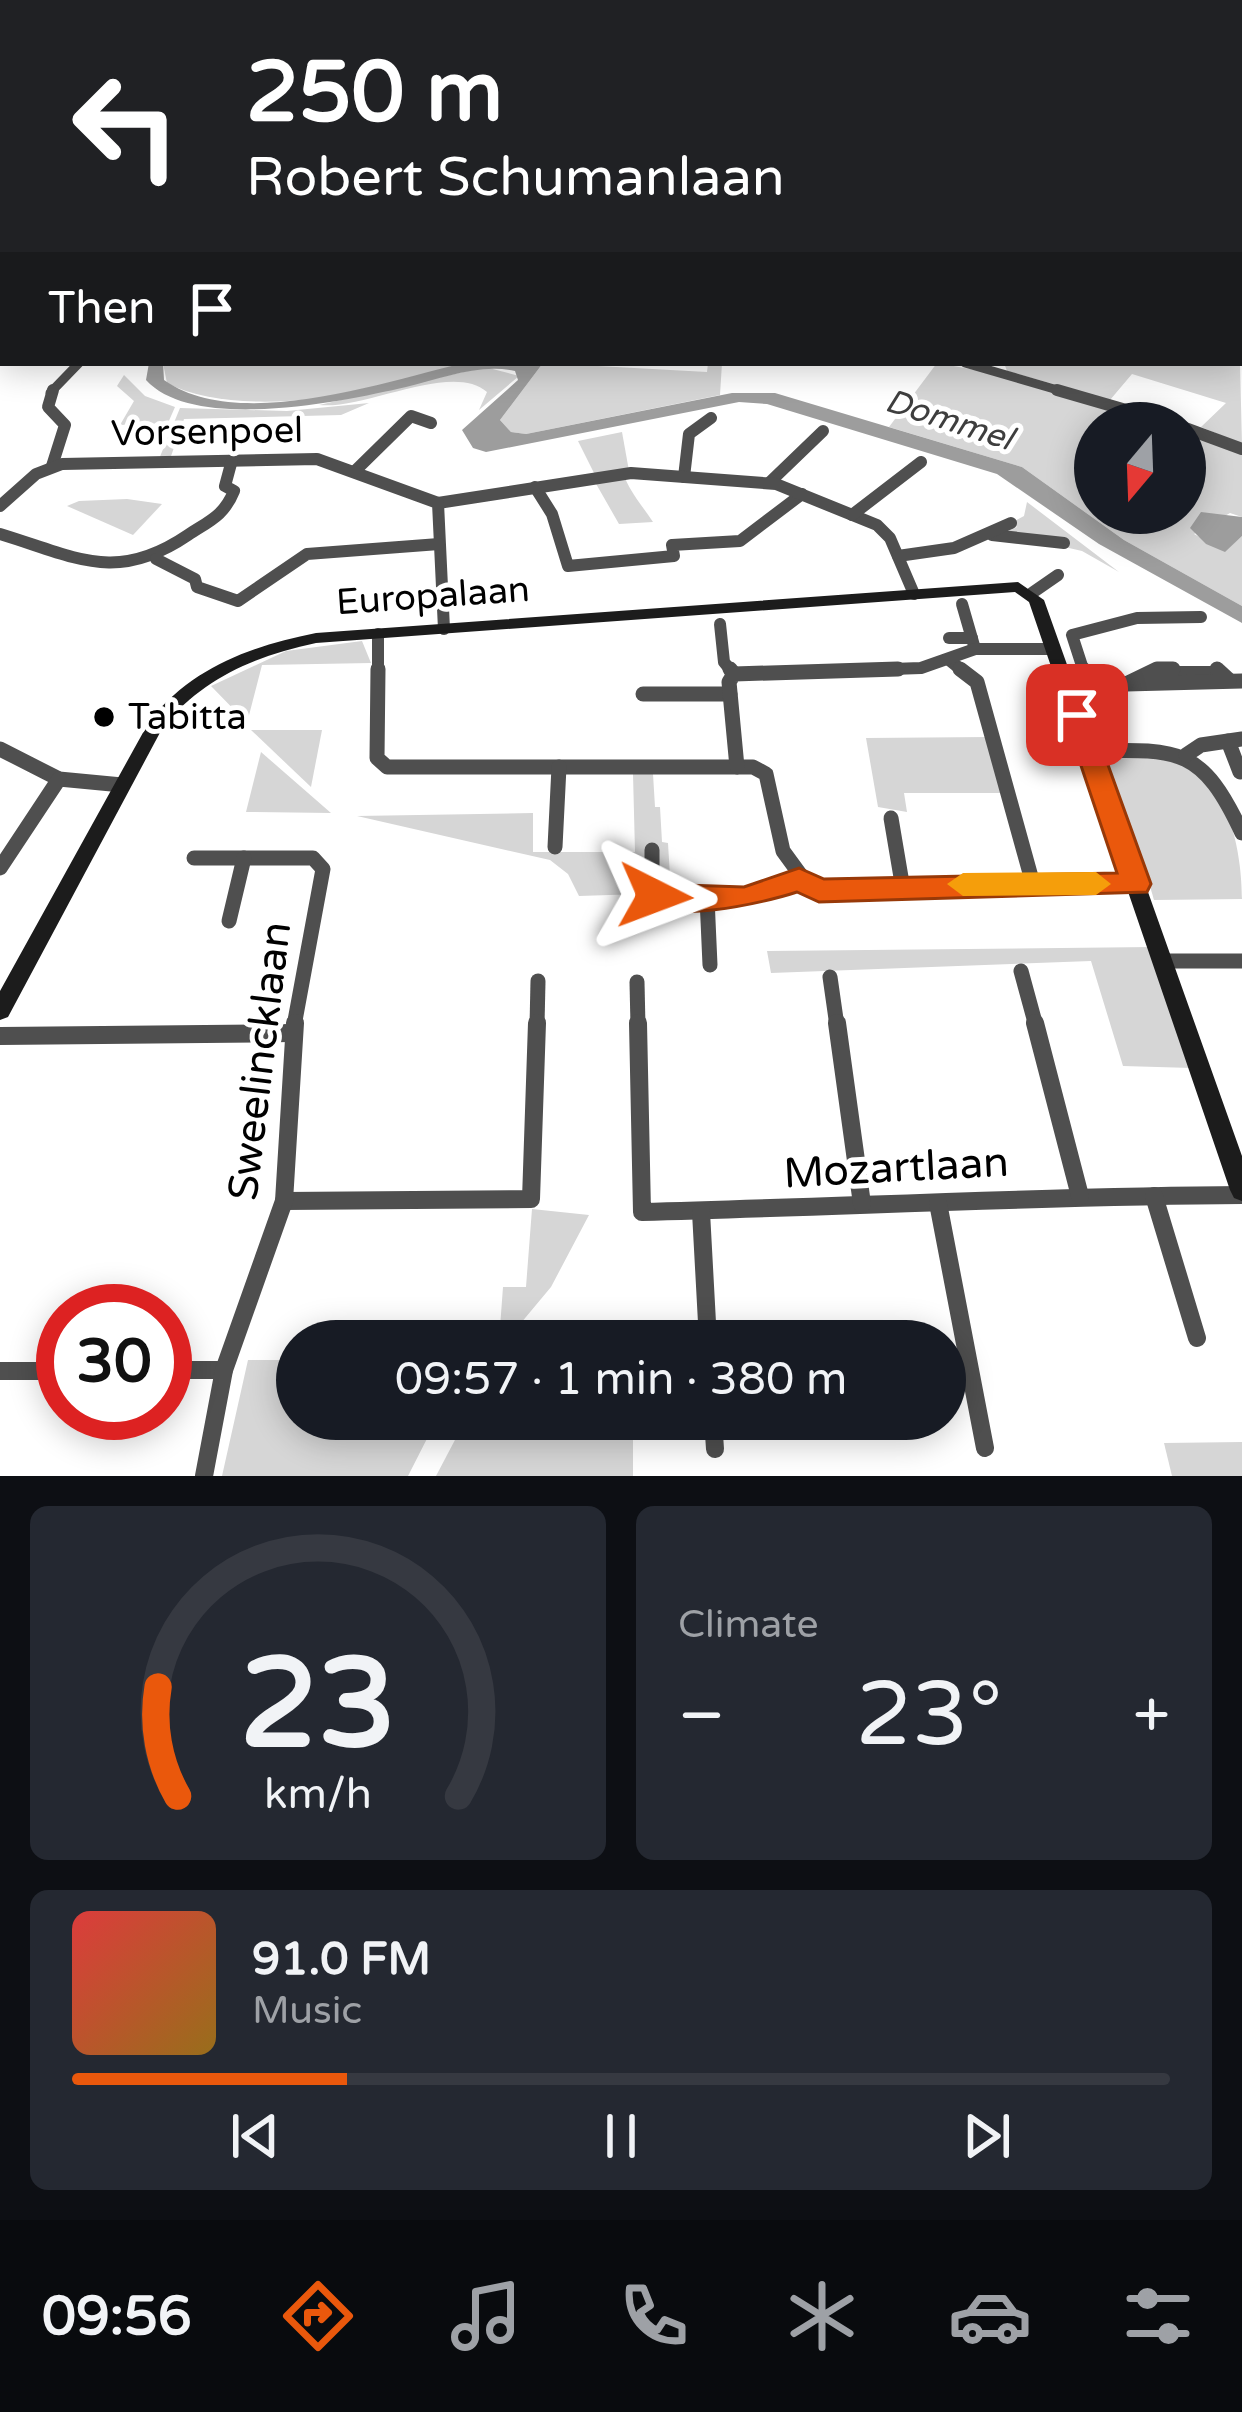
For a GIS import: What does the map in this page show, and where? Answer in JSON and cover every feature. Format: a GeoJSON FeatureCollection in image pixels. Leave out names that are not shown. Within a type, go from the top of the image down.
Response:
{"type":"FeatureCollection","features":[{"type":"Feature","properties":{"kind":"street"},"geometry":{"type":"LineString","coordinates":[[0,506],[52,466],[65,425],[48,406],[47,396],[76,366]]}},
{"type":"Feature","properties":{"kind":"street"},"geometry":{"type":"LineString","coordinates":[[975,366],[1099,402]]}},
{"type":"Feature","properties":{"kind":"street"},"geometry":{"type":"LineString","coordinates":[[355,471],[411,416],[431,423]]}},
{"type":"Feature","properties":{"kind":"street"},"geometry":{"type":"LineString","coordinates":[[684,477],[689,434],[711,418]]}},
{"type":"Feature","properties":{"kind":"street"},"geometry":{"type":"LineString","coordinates":[[769,483],[823,431]]}},
{"type":"Feature","properties":{"kind":"street"},"geometry":{"type":"LineString","coordinates":[[1206,436],[1242,449]]}},
{"type":"Feature","properties":{"kind":"street","name":"Vorsenpoel"},"geometry":{"type":"LineString","coordinates":[[52,466],[317,459],[438,503]]}},
{"type":"Feature","properties":{"kind":"street"},"geometry":{"type":"LineString","coordinates":[[0,534],[31,547],[51,547],[84,561],[130,570],[156,560],[226,513],[233,491],[225,486],[232,460]]}},
{"type":"Feature","properties":{"kind":"street"},"geometry":{"type":"LineString","coordinates":[[852,515],[921,462]]}},
{"type":"Feature","properties":{"kind":"street"},"geometry":{"type":"LineString","coordinates":[[443,629],[438,503],[620,473],[769,483],[802,494],[885,532],[914,594]]}},
{"type":"Feature","properties":{"kind":"street"},"geometry":{"type":"LineString","coordinates":[[535,487],[552,514],[555,537],[568,566],[674,556],[672,545],[740,541],[802,494]]}},
{"type":"Feature","properties":{"kind":"street"},"geometry":{"type":"LineString","coordinates":[[898,556],[938,552],[991,536],[1011,524]]}},
{"type":"Feature","properties":{"kind":"street"},"geometry":{"type":"LineString","coordinates":[[991,536],[1064,543]]}},
{"type":"Feature","properties":{"kind":"street"},"geometry":{"type":"LineString","coordinates":[[156,560],[195,579],[197,587],[220,599],[238,601],[308,554],[377,544],[439,544]]}},
{"type":"Feature","properties":{"kind":"street"},"geometry":{"type":"LineString","coordinates":[[1058,575],[1032,593],[1054,649],[1076,679],[1126,684],[1236,680]]}},
{"type":"Feature","properties":{"kind":"street","name":"Europalaan"},"geometry":{"type":"LineString","coordinates":[[0,1011],[164,713],[199,681],[285,643],[1011,586],[1032,593]]}},
{"type":"Feature","properties":{"kind":"street"},"geometry":{"type":"LineString","coordinates":[[962,604],[974,643]]}},
{"type":"Feature","properties":{"kind":"street"},"geometry":{"type":"LineString","coordinates":[[1201,617],[1137,618],[1072,635],[1090,751],[1242,1193]]}},
{"type":"Feature","properties":{"kind":"street"},"geometry":{"type":"LineString","coordinates":[[720,624],[724,662],[734,674]]}},
{"type":"Feature","properties":{"kind":"street"},"geometry":{"type":"LineString","coordinates":[[378,634],[379,764],[736,767],[766,774],[780,844],[799,879],[819,890],[1136,884]]}},
{"type":"Feature","properties":{"kind":"street"},"geometry":{"type":"LineString","coordinates":[[949,638],[1054,649]]}},
{"type":"Feature","properties":{"kind":"street"},"geometry":{"type":"LineString","coordinates":[[734,674],[921,668],[974,643]]}},
{"type":"Feature","properties":{"kind":"street"},"geometry":{"type":"LineString","coordinates":[[948,659],[976,682],[1034,884]]}},
{"type":"Feature","properties":{"kind":"street"},"geometry":{"type":"LineString","coordinates":[[734,674],[730,694],[736,767]]}},
{"type":"Feature","properties":{"kind":"street"},"geometry":{"type":"LineString","coordinates":[[643,694],[730,694]]}},
{"type":"Feature","properties":{"kind":"street"},"geometry":{"type":"LineString","coordinates":[[1186,755],[1201,746],[1235,740],[1240,772]]}},
{"type":"Feature","properties":{"kind":"street"},"geometry":{"type":"LineString","coordinates":[[0,749],[59,779],[122,785]]}},
{"type":"Feature","properties":{"kind":"street"},"geometry":{"type":"LineString","coordinates":[[1090,751],[1186,755],[1212,770],[1238,814],[1242,833]]}},
{"type":"Feature","properties":{"kind":"street"},"geometry":{"type":"LineString","coordinates":[[555,847],[559,767]]}},
{"type":"Feature","properties":{"kind":"street"},"geometry":{"type":"LineString","coordinates":[[0,868],[59,779]]}},
{"type":"Feature","properties":{"kind":"street"},"geometry":{"type":"LineString","coordinates":[[891,818],[903,889]]}},
{"type":"Feature","properties":{"kind":"street"},"geometry":{"type":"LineString","coordinates":[[652,850],[655,896],[745,898],[799,879]]}},
{"type":"Feature","properties":{"kind":"street"},"geometry":{"type":"LineString","coordinates":[[194,858],[244,858],[229,921]]}},
{"type":"Feature","properties":{"kind":"street","name":"Sweelincklaan"},"geometry":{"type":"LineString","coordinates":[[204,1476],[224,1370],[284,1201],[293,1033],[321,862],[244,858]]}},
{"type":"Feature","properties":{"kind":"street"},"geometry":{"type":"LineString","coordinates":[[707,898],[710,965]]}},
{"type":"Feature","properties":{"kind":"street"},"geometry":{"type":"LineString","coordinates":[[1162,962],[1241,963]]}},
{"type":"Feature","properties":{"kind":"street"},"geometry":{"type":"LineString","coordinates":[[1021,971],[1080,1196]]}},
{"type":"Feature","properties":{"kind":"street"},"geometry":{"type":"LineString","coordinates":[[830,977],[862,1204]]}},
{"type":"Feature","properties":{"kind":"street"},"geometry":{"type":"LineString","coordinates":[[284,1201],[531,1199],[538,981]]}},
{"type":"Feature","properties":{"kind":"street","name":"Mozartlaan"},"geometry":{"type":"LineString","coordinates":[[638,982],[642,1212],[1242,1193]]}},
{"type":"Feature","properties":{"kind":"street"},"geometry":{"type":"LineString","coordinates":[[0,1036],[293,1033]]}},
{"type":"Feature","properties":{"kind":"street"},"geometry":{"type":"LineString","coordinates":[[1154,1196],[1197,1338]]}},
{"type":"Feature","properties":{"kind":"street"},"geometry":{"type":"LineString","coordinates":[[938,1203],[985,1448]]}},
{"type":"Feature","properties":{"kind":"street"},"geometry":{"type":"LineString","coordinates":[[701,1212],[707,1320]]}},
{"type":"Feature","properties":{"kind":"street"},"geometry":{"type":"LineString","coordinates":[[192,1370],[224,1370]]}},
{"type":"Feature","properties":{"kind":"street"},"geometry":{"type":"LineString","coordinates":[[0,1371],[36,1371]]}},
{"type":"Feature","properties":{"kind":"street"},"geometry":{"type":"LineString","coordinates":[[714,1440],[715,1449]]}},
{"type":"Feature","properties":{"kind":"shaded area"},"geometry":{"type":"Polygon","coordinates":[[[148,366],[163,366],[164,380],[194,395],[269,403],[350,391],[453,366],[541,366],[500,420],[511,432],[526,434],[732,393],[775,393],[1022,467],[1074,504],[1074,527],[997,474],[767,404],[739,402],[486,452],[473,448],[462,430],[518,380],[515,371],[474,370],[346,399],[271,409],[198,405],[168,396],[146,380],[148,366]]]}},
{"type":"Feature","properties":{"kind":"shaded area"},"geometry":{"type":"Polygon","coordinates":[[[164,366],[454,366],[356,393],[273,402],[197,394],[167,383],[164,366]]]}},
{"type":"Feature","properties":{"kind":"shaded area"},"geometry":{"type":"Polygon","coordinates":[[[541,366],[707,372],[708,366],[722,366],[720,395],[526,434],[511,432],[500,420],[541,366]]]}},
{"type":"Feature","properties":{"kind":"shaded area"},"geometry":{"type":"Polygon","coordinates":[[[935,366],[1003,375],[1093,402],[1074,402],[1074,504],[1022,467],[889,427],[935,366]]]}},
{"type":"Feature","properties":{"kind":"shaded area"},"geometry":{"type":"Polygon","coordinates":[[[1005,366],[1240,366],[1242,444],[1206,429],[1206,422],[1226,403],[1132,374],[1110,400],[1007,371],[1005,366]]]}},
{"type":"Feature","properties":{"kind":"shaded area"},"geometry":{"type":"Polygon","coordinates":[[[485,367],[519,376],[479,410],[487,392],[452,382],[319,405],[485,367]]]}},
{"type":"Feature","properties":{"kind":"shaded area"},"geometry":{"type":"Polygon","coordinates":[[[124,375],[145,396],[175,407],[168,423],[120,425],[134,401],[117,386],[124,375]]]}},
{"type":"Feature","properties":{"kind":"shaded area"},"geometry":{"type":"Polygon","coordinates":[[[369,403],[341,415],[184,419],[170,459],[159,459],[180,408],[287,411],[369,403]]]}},
{"type":"Feature","properties":{"kind":"shaded area"},"geometry":{"type":"Polygon","coordinates":[[[622,432],[629,471],[595,475],[578,441],[622,432]]]}},
{"type":"Feature","properties":{"kind":"shaded area"},"geometry":{"type":"Polygon","coordinates":[[[1206,438],[1242,452],[1242,517],[1230,513],[1206,527],[1206,438]]]}},
{"type":"Feature","properties":{"kind":"shaded area"},"geometry":{"type":"Polygon","coordinates":[[[625,478],[653,522],[619,524],[595,482],[625,478]]]}},
{"type":"Feature","properties":{"kind":"shaded area"},"geometry":{"type":"Polygon","coordinates":[[[127,499],[162,504],[133,535],[67,506],[79,501],[127,499]]]}},
{"type":"Feature","properties":{"kind":"shaded area"},"geometry":{"type":"Polygon","coordinates":[[[1027,502],[1119,572],[1082,551],[1004,533],[1017,527],[1011,523],[1024,516],[1027,502]]]}},
{"type":"Feature","properties":{"kind":"shaded area"},"geometry":{"type":"Polygon","coordinates":[[[1206,513],[1242,517],[1242,536],[1225,552],[1196,534],[1206,534],[1206,513]]]}},
{"type":"Feature","properties":{"kind":"shaded area"},"geometry":{"type":"Polygon","coordinates":[[[1084,534],[1116,534],[1242,606],[1242,623],[1084,534]]]}},
{"type":"Feature","properties":{"kind":"shaded area"},"geometry":{"type":"Polygon","coordinates":[[[1116,534],[1194,534],[1225,551],[1242,536],[1242,606],[1116,534]]]}},
{"type":"Feature","properties":{"kind":"shaded area"},"geometry":{"type":"Polygon","coordinates":[[[362,641],[371,663],[262,665],[247,723],[211,686],[286,651],[362,641]]]}},
{"type":"Feature","properties":{"kind":"shaded area"},"geometry":{"type":"Polygon","coordinates":[[[251,730],[322,730],[311,787],[251,730]]]}},
{"type":"Feature","properties":{"kind":"shaded area"},"geometry":{"type":"Polygon","coordinates":[[[989,737],[1005,793],[904,793],[907,812],[878,807],[866,738],[989,737]]]}},
{"type":"Feature","properties":{"kind":"shaded area"},"geometry":{"type":"Polygon","coordinates":[[[261,752],[331,813],[246,812],[261,752]]]}},
{"type":"Feature","properties":{"kind":"shaded area"},"geometry":{"type":"Polygon","coordinates":[[[1109,758],[1177,759],[1209,781],[1235,838],[1242,899],[1154,900],[1110,785],[1109,758]]]}},
{"type":"Feature","properties":{"kind":"shaded area"},"geometry":{"type":"Polygon","coordinates":[[[633,774],[653,774],[662,842],[668,843],[671,893],[579,896],[568,874],[550,860],[357,816],[533,813],[533,852],[635,852],[633,774]]]}},
{"type":"Feature","properties":{"kind":"shaded area"},"geometry":{"type":"Polygon","coordinates":[[[1152,947],[1192,1068],[1123,1066],[1091,961],[771,973],[767,951],[1152,947]]]}},
{"type":"Feature","properties":{"kind":"shaded area"},"geometry":{"type":"Polygon","coordinates":[[[532,1209],[589,1215],[551,1287],[524,1320],[501,1320],[503,1287],[526,1287],[532,1209]]]}},
{"type":"Feature","properties":{"kind":"shaded area"},"geometry":{"type":"Polygon","coordinates":[[[248,1360],[276,1360],[276,1440],[426,1440],[408,1476],[222,1476],[248,1360]]]}},
{"type":"Feature","properties":{"kind":"shaded area"},"geometry":{"type":"Polygon","coordinates":[[[455,1440],[633,1440],[633,1476],[436,1476],[455,1440]]]}},
{"type":"Feature","properties":{"kind":"shaded area"},"geometry":{"type":"Polygon","coordinates":[[[1242,1442],[1242,1476],[1172,1476],[1164,1443],[1242,1442]]]}},
{"type":"Feature","properties":{"kind":"slow traffic"},"geometry":{"type":"LineString","coordinates":[[963,884],[1096,884]]}},
{"type":"Feature","properties":{"kind":"place","name":"Tabitta"},"geometry":{"type":"Point","coordinates":[104,717]}},
{"type":"Feature","properties":{"kind":"route"},"geometry":{"type":"LineString","coordinates":[[655,896],[745,898],[799,879],[819,890],[1136,884],[1077,715]]}},
{"type":"Feature","properties":{"kind":"water label","name":"Dommel"},"geometry":{"type":"Point","coordinates":[949,420]}}]}
